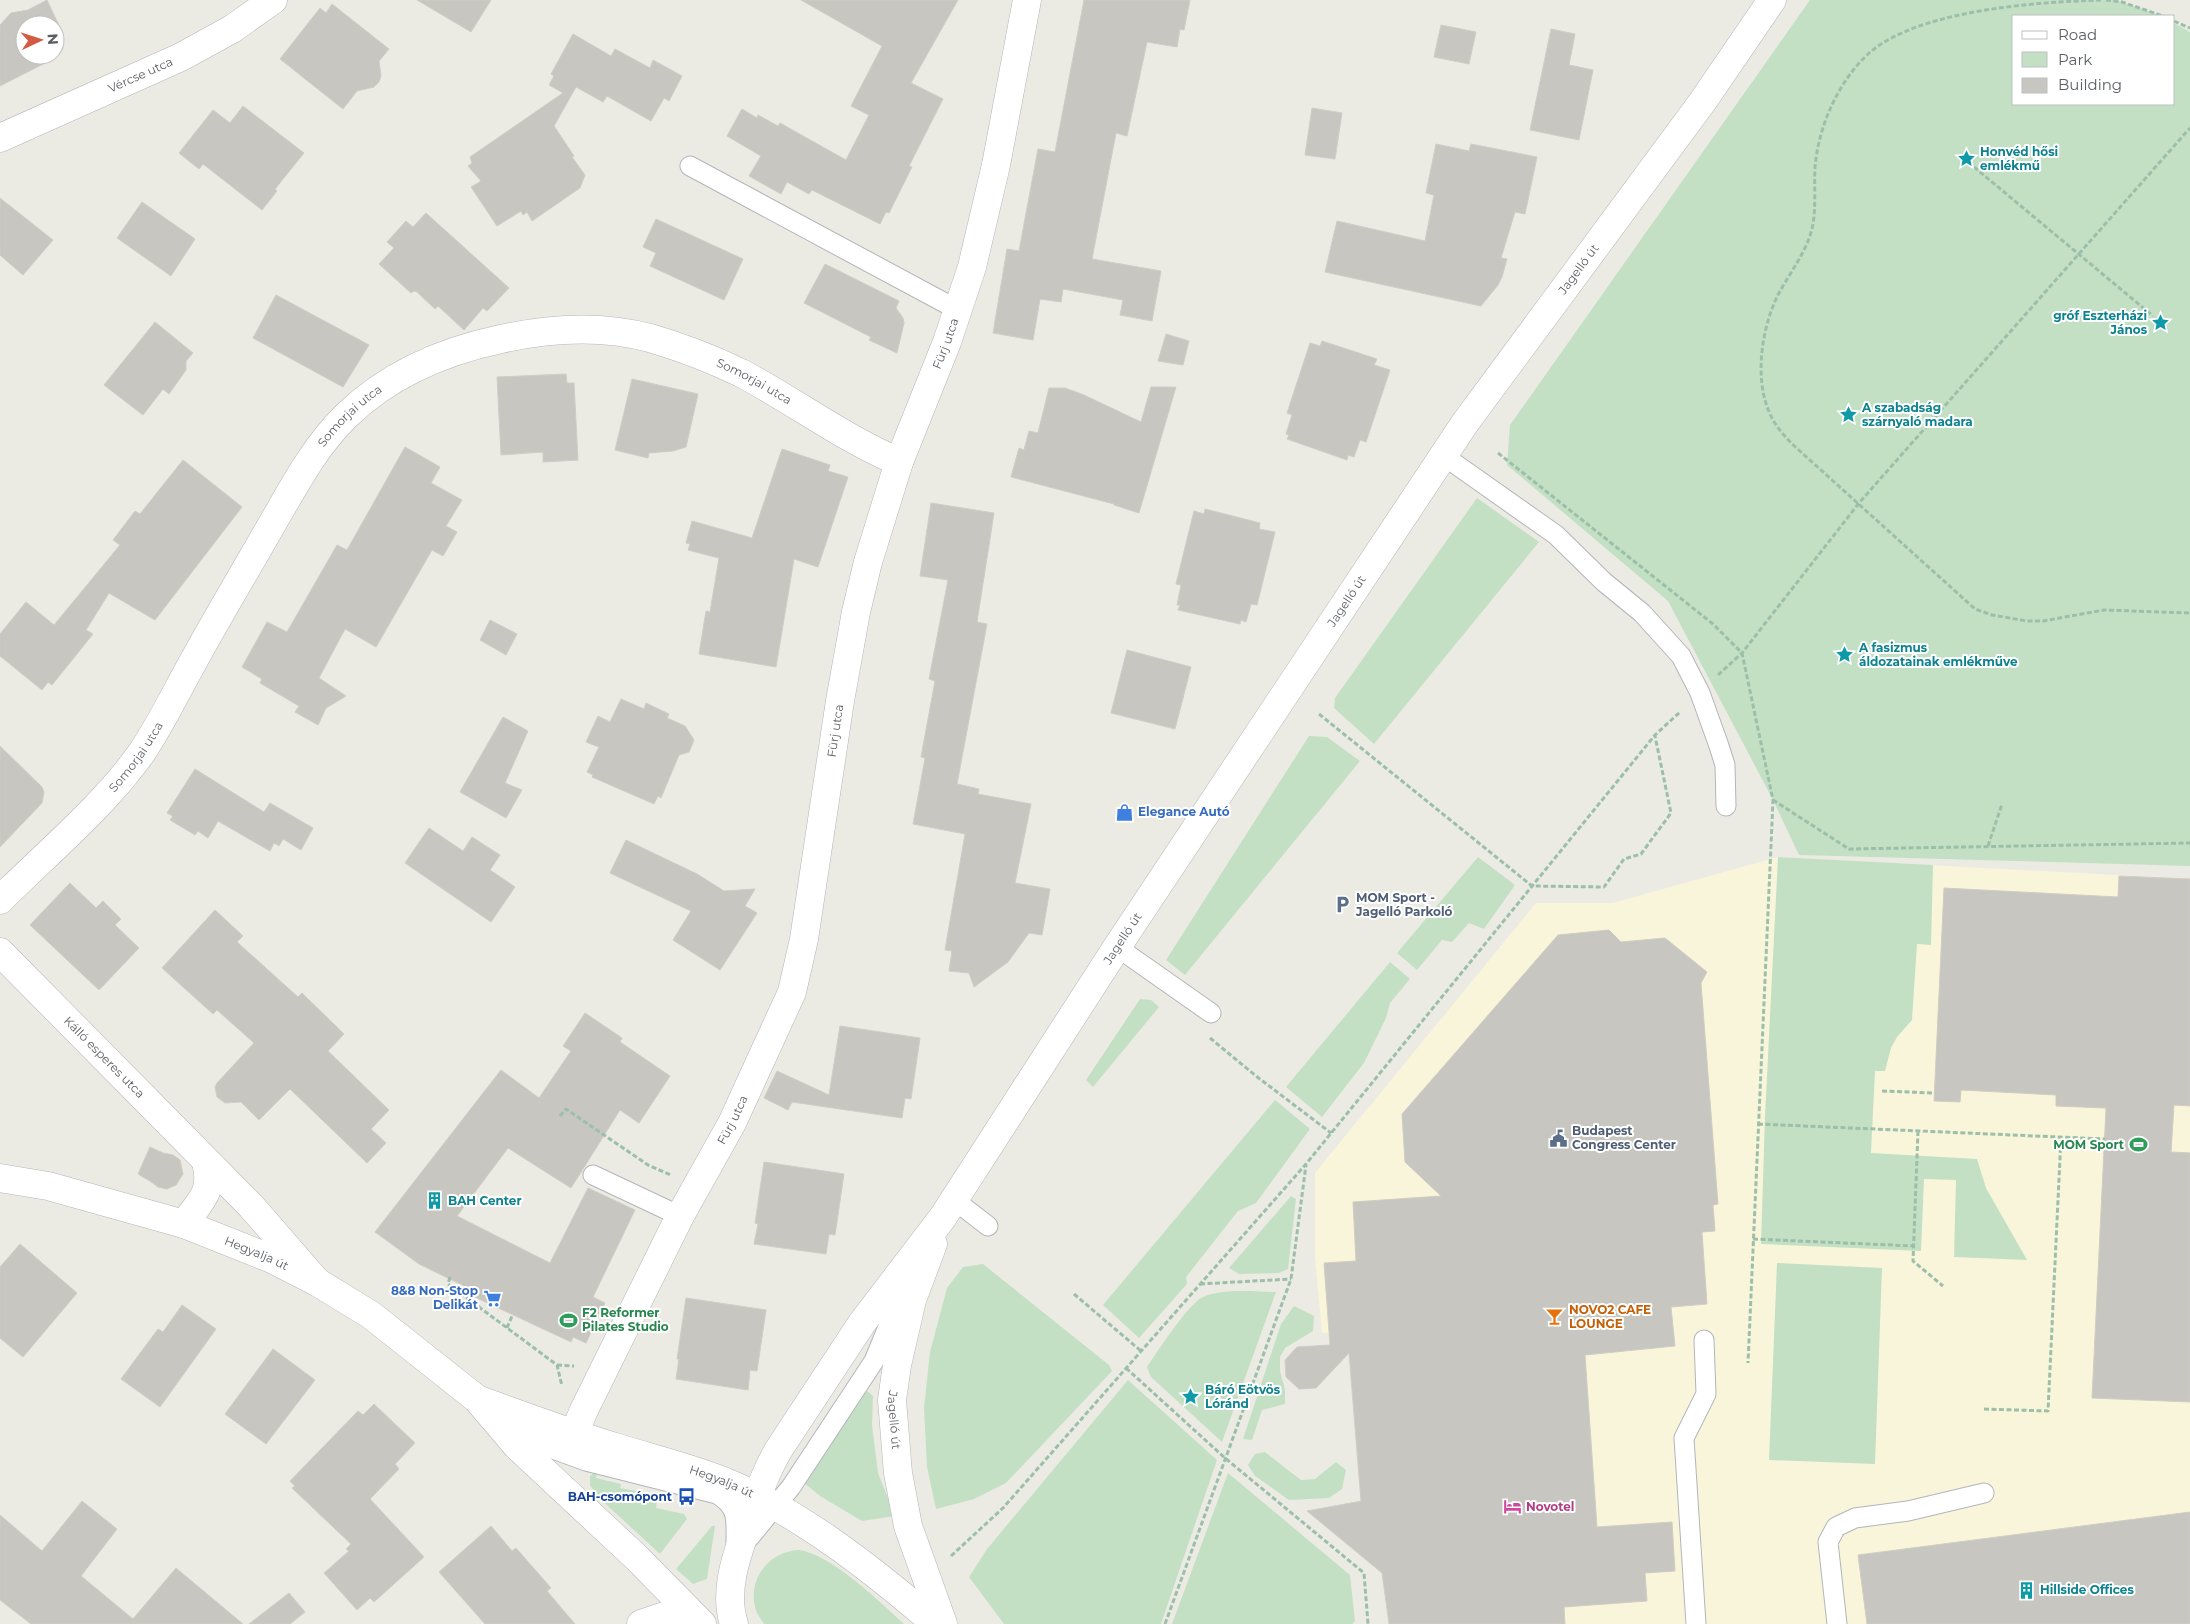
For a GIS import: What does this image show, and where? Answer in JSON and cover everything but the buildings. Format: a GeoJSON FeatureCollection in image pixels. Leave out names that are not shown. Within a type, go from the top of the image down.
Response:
{"type":"FeatureCollection","features":[{"type":"Feature","properties":{"kind":"street","name":"Vércse utca"},"geometry":{"type":"LineString","coordinates":[[0,138],[181,57],[232,29],[273,0]]}},
{"type":"Feature","properties":{"kind":"street","name":"Fürj utca"},"geometry":{"type":"LineString","coordinates":[[574,1434],[584,1410],[680,1216],[732,1123],[772,1039],[795,983],[804,939],[840,701],[856,612],[868,562],[899,462],[923,405],[972,267],[994,174],[1026,0]]}},
{"type":"Feature","properties":{"kind":"street","name":"Jagelló út"},"geometry":{"type":"LineString","coordinates":[[734,1624],[731,1598],[735,1560],[766,1502],[767,1469],[862,1323],[948,1208],[1117,947],[1465,423],[1703,100],[1772,0]]}},
{"type":"Feature","properties":{"kind":"street","name":"Somorjai utca"},"geometry":{"type":"LineString","coordinates":[[0,900],[98,804],[141,754],[290,492],[326,438],[351,412],[380,388],[402,375],[448,353],[511,337],[556,330],[615,331],[648,338],[709,358],[742,374],[868,449],[899,462]]}},
{"type":"Feature","properties":{"kind":"street","name":"Kálló esperes utca"},"geometry":{"type":"LineString","coordinates":[[0,952],[251,1206],[317,1282]]}},
{"type":"Feature","properties":{"kind":"street"},"geometry":{"type":"LineString","coordinates":[[184,1224],[198,1207],[208,1190],[209,1174],[206,1162]]}},
{"type":"Feature","properties":{"kind":"street","name":"Hegyalja út"},"geometry":{"type":"LineString","coordinates":[[0,1178],[48,1186],[184,1224],[272,1259],[317,1282],[372,1315],[477,1399],[518,1446],[637,1558],[694,1616]]}},
{"type":"Feature","properties":{"kind":"street","name":"Jagelló út"},"geometry":{"type":"LineString","coordinates":[[943,1624],[908,1526],[898,1473],[892,1400],[897,1365],[912,1300],[948,1208]]}},
{"type":"Feature","properties":{"kind":"street","name":"Hegyalja út"},"geometry":{"type":"LineString","coordinates":[[477,1399],[574,1434],[723,1481],[766,1502],[804,1524],[859,1562],[894,1588],[936,1624]]}},
{"type":"Feature","properties":{"kind":"street"},"geometry":{"type":"LineString","coordinates":[[641,1624],[694,1616]]}},
{"type":"Feature","properties":{"kind":"lane"},"geometry":{"type":"LineString","coordinates":[[690,166],[958,310]]}},
{"type":"Feature","properties":{"kind":"lane"},"geometry":{"type":"LineString","coordinates":[[1444,456],[1556,535],[1604,582],[1642,613],[1681,656],[1700,693],[1725,765],[1726,806]]}},
{"type":"Feature","properties":{"kind":"lane"},"geometry":{"type":"LineString","coordinates":[[1117,947],[1211,1013]]}},
{"type":"Feature","properties":{"kind":"lane"},"geometry":{"type":"LineString","coordinates":[[593,1175],[680,1216]]}},
{"type":"Feature","properties":{"kind":"lane"},"geometry":{"type":"LineString","coordinates":[[948,1208],[988,1226]]}},
{"type":"Feature","properties":{"kind":"lane"},"geometry":{"type":"LineString","coordinates":[[1696,1624],[1684,1438],[1706,1394],[1704,1340]]}},
{"type":"Feature","properties":{"kind":"lane","name":"Hegyalja út"},"geometry":{"type":"LineString","coordinates":[[477,1399],[552,1449],[586,1461],[717,1494],[729,1501],[735,1513],[735,1560]]}},
{"type":"Feature","properties":{"kind":"lane"},"geometry":{"type":"LineString","coordinates":[[1837,1624],[1828,1542],[1836,1527],[1855,1518],[1908,1511],[1984,1493]]}},
{"type":"Feature","properties":{"kind":"path"},"geometry":{"type":"LineString","coordinates":[[2036,0],[2039,4]]}},
{"type":"Feature","properties":{"kind":"path"},"geometry":{"type":"LineString","coordinates":[[2101,0],[1978,10],[1914,28],[1895,37],[1866,56],[1848,78],[1829,111],[1816,166],[1813,224],[1802,252],[1776,300],[1766,331],[1762,355],[1762,380],[1765,401],[1778,428],[1791,443],[1975,610],[2020,621],[2043,621],[2104,610],[2190,613]]}},
{"type":"Feature","properties":{"kind":"path"},"geometry":{"type":"LineString","coordinates":[[2106,0],[2122,2],[2160,15]]}},
{"type":"Feature","properties":{"kind":"path"},"geometry":{"type":"LineString","coordinates":[[2175,20],[2190,28]]}},
{"type":"Feature","properties":{"kind":"path"},"geometry":{"type":"LineString","coordinates":[[947,1560],[1003,1508],[1306,1164],[1655,735],[1742,653],[1859,503],[2190,128]]}},
{"type":"Feature","properties":{"kind":"path"},"geometry":{"type":"LineString","coordinates":[[1974,167],[2153,316]]}},
{"type":"Feature","properties":{"kind":"path"},"geometry":{"type":"LineString","coordinates":[[1498,453],[1713,624],[1742,653],[1773,800],[1748,1363]]}},
{"type":"Feature","properties":{"kind":"path"},"geometry":{"type":"LineString","coordinates":[[1319,714],[1532,886],[1604,886],[1624,859],[1641,854],[1671,813],[1655,735]]}},
{"type":"Feature","properties":{"kind":"path"},"geometry":{"type":"LineString","coordinates":[[1773,800],[1849,848],[2190,843]]}},
{"type":"Feature","properties":{"kind":"path"},"geometry":{"type":"LineString","coordinates":[[1988,846],[2002,804]]}},
{"type":"Feature","properties":{"kind":"path"},"geometry":{"type":"LineString","coordinates":[[1206,1034],[1256,1076],[1331,1133]]}},
{"type":"Feature","properties":{"kind":"path"},"geometry":{"type":"LineString","coordinates":[[1882,1091],[1934,1093]]}},
{"type":"Feature","properties":{"kind":"path"},"geometry":{"type":"LineString","coordinates":[[560,1116],[566,1109],[648,1165],[696,1187]]}},
{"type":"Feature","properties":{"kind":"path"},"geometry":{"type":"LineString","coordinates":[[1758,1124],[2105,1139]]}},
{"type":"Feature","properties":{"kind":"path"},"geometry":{"type":"LineString","coordinates":[[1918,1131],[1913,1261],[1943,1286]]}},
{"type":"Feature","properties":{"kind":"path"},"geometry":{"type":"LineString","coordinates":[[1984,1409],[2048,1411],[2061,1137]]}},
{"type":"Feature","properties":{"kind":"path"},"geometry":{"type":"LineString","coordinates":[[1165,1624],[1291,1279],[1306,1164]]}},
{"type":"Feature","properties":{"kind":"path"},"geometry":{"type":"LineString","coordinates":[[1753,1239],[1914,1246]]}},
{"type":"Feature","properties":{"kind":"path"},"geometry":{"type":"LineString","coordinates":[[450,1277],[448,1284],[557,1365],[564,1394]]}},
{"type":"Feature","properties":{"kind":"path"},"geometry":{"type":"LineString","coordinates":[[1200,1284],[1291,1279]]}},
{"type":"Feature","properties":{"kind":"path"},"geometry":{"type":"LineString","coordinates":[[1074,1294],[1141,1351]]}},
{"type":"Feature","properties":{"kind":"path"},"geometry":{"type":"LineString","coordinates":[[507,1328],[512,1316]]}},
{"type":"Feature","properties":{"kind":"path"},"geometry":{"type":"LineString","coordinates":[[1126,1368],[1225,1458],[1364,1573],[1368,1624]]}},
{"type":"Feature","properties":{"kind":"shaded area"},"geometry":{"type":"Polygon","coordinates":[[[1778,857],[2190,879],[2190,1624],[1389,1624],[1381,1572],[1307,1511],[1361,1500],[1347,1334],[1322,1333],[1315,1258],[1315,1173],[1536,903],[1613,903],[1778,857]]]}},
{"type":"Feature","properties":{"kind":"green space"},"geometry":{"type":"Polygon","coordinates":[[[1810,0],[2116,0],[2160,15],[2012,15],[2012,105],[2175,105],[2175,24],[2190,32],[2190,866],[1799,855],[1773,800],[1668,601],[1507,465],[1510,425],[1810,0]]]}},
{"type":"Feature","properties":{"kind":"green space"},"geometry":{"type":"Polygon","coordinates":[[[1477,498],[1539,542],[1374,744],[1334,708],[1335,698],[1477,498]]]}},
{"type":"Feature","properties":{"kind":"green space"},"geometry":{"type":"Polygon","coordinates":[[[1309,736],[1327,737],[1360,761],[1185,975],[1166,960],[1309,736]]]}},
{"type":"Feature","properties":{"kind":"green space"},"geometry":{"type":"Polygon","coordinates":[[[1478,857],[1515,885],[1484,929],[1469,923],[1452,942],[1442,940],[1417,970],[1397,953],[1478,857]]]}},
{"type":"Feature","properties":{"kind":"green space"},"geometry":{"type":"Polygon","coordinates":[[[1778,857],[1933,865],[1931,945],[1917,944],[1912,1020],[1897,1037],[1891,1048],[1885,1071],[1875,1071],[1871,1153],[1977,1159],[1986,1188],[2027,1260],[1954,1257],[1956,1180],[1924,1179],[1921,1251],[1761,1244],[1765,1116],[1778,857]]]}},
{"type":"Feature","properties":{"kind":"green space"},"geometry":{"type":"Polygon","coordinates":[[[1390,962],[1410,979],[1390,1003],[1386,1018],[1364,1063],[1322,1117],[1286,1087],[1390,962]]]}},
{"type":"Feature","properties":{"kind":"green space"},"geometry":{"type":"Polygon","coordinates":[[[1140,999],[1151,1000],[1159,1007],[1093,1087],[1086,1080],[1140,999]]]}},
{"type":"Feature","properties":{"kind":"green space"},"geometry":{"type":"Polygon","coordinates":[[[1275,1100],[1310,1129],[1256,1203],[1238,1211],[1186,1277],[1187,1284],[1139,1338],[1103,1305],[1275,1100]]]}},
{"type":"Feature","properties":{"kind":"green space"},"geometry":{"type":"Polygon","coordinates":[[[1291,1196],[1296,1199],[1288,1269],[1279,1273],[1239,1274],[1229,1268],[1291,1196]]]}},
{"type":"Feature","properties":{"kind":"green space"},"geometry":{"type":"Polygon","coordinates":[[[1777,1263],[1882,1268],[1875,1464],[1769,1460],[1777,1263]]]}},
{"type":"Feature","properties":{"kind":"green space"},"geometry":{"type":"Polygon","coordinates":[[[983,1264],[1109,1365],[1112,1371],[1006,1483],[974,1499],[936,1509],[927,1467],[924,1408],[930,1352],[947,1288],[963,1267],[983,1264]]]}},
{"type":"Feature","properties":{"kind":"green space"},"geometry":{"type":"Polygon","coordinates":[[[1230,1291],[1276,1292],[1222,1442],[1151,1377],[1147,1367],[1190,1308],[1203,1297],[1230,1291]]]}},
{"type":"Feature","properties":{"kind":"green space"},"geometry":{"type":"Polygon","coordinates":[[[1294,1306],[1314,1316],[1313,1331],[1285,1348],[1280,1357],[1285,1404],[1262,1410],[1252,1440],[1243,1439],[1281,1324],[1294,1306]]]}},
{"type":"Feature","properties":{"kind":"green space"},"geometry":{"type":"Polygon","coordinates":[[[1128,1380],[1217,1460],[1161,1624],[1004,1624],[969,1577],[987,1549],[1128,1380]]]}},
{"type":"Feature","properties":{"kind":"green space"},"geometry":{"type":"Polygon","coordinates":[[[867,1391],[873,1396],[872,1425],[878,1473],[895,1516],[862,1521],[820,1496],[804,1483],[863,1394],[867,1391]]]}},
{"type":"Feature","properties":{"kind":"green space"},"geometry":{"type":"Polygon","coordinates":[[[1265,1452],[1301,1480],[1315,1479],[1336,1462],[1346,1470],[1342,1489],[1329,1498],[1289,1500],[1255,1476],[1248,1465],[1255,1454],[1265,1452]]]}},
{"type":"Feature","properties":{"kind":"green space"},"geometry":{"type":"Polygon","coordinates":[[[597,1473],[596,1478],[621,1484],[620,1488],[658,1495],[656,1508],[684,1514],[687,1519],[660,1554],[598,1497],[590,1485],[590,1476],[597,1473]]]}},
{"type":"Feature","properties":{"kind":"green space"},"geometry":{"type":"Polygon","coordinates":[[[1228,1473],[1350,1575],[1355,1621],[1352,1624],[1172,1624],[1228,1473]]]}},
{"type":"Feature","properties":{"kind":"green space"},"geometry":{"type":"Polygon","coordinates":[[[712,1526],[715,1526],[707,1579],[693,1584],[676,1569],[712,1526]]]}},
{"type":"Feature","properties":{"kind":"green space"},"geometry":{"type":"Polygon","coordinates":[[[799,1550],[812,1553],[840,1569],[904,1624],[764,1624],[757,1614],[755,1607],[754,1596],[758,1576],[770,1561],[779,1555],[799,1550]]]}},
{"type":"Feature","properties":{"kind":"place","name":"Honvéd hősi emlékmű"},"geometry":{"type":"Point","coordinates":[1966,159]}},
{"type":"Feature","properties":{"kind":"place","name":"gróf Eszterházi János"},"geometry":{"type":"Point","coordinates":[2161,323]}},
{"type":"Feature","properties":{"kind":"place","name":"A szabadság szárnyaló madara"},"geometry":{"type":"Point","coordinates":[1848,415]}},
{"type":"Feature","properties":{"kind":"place","name":"A fasizmus áldozatainak emlékműve"},"geometry":{"type":"Point","coordinates":[1845,655]}},
{"type":"Feature","properties":{"kind":"place","name":"Elegance Autó"},"geometry":{"type":"Point","coordinates":[1124,812]}},
{"type":"Feature","properties":{"kind":"place","name":"MOM Sport - Jagelló Parkoló"},"geometry":{"type":"Point","coordinates":[1342,905]}},
{"type":"Feature","properties":{"kind":"place","name":"Budapest Congress Center"},"geometry":{"type":"Point","coordinates":[1558,1138]}},
{"type":"Feature","properties":{"kind":"place","name":"MOM Sport"},"geometry":{"type":"Point","coordinates":[2138,1145]}},
{"type":"Feature","properties":{"kind":"place","name":"BAH Center"},"geometry":{"type":"Point","coordinates":[434,1201]}},
{"type":"Feature","properties":{"kind":"place","name":"8&8 Non-Stop Delikát"},"geometry":{"type":"Point","coordinates":[492,1298]}},
{"type":"Feature","properties":{"kind":"place","name":"NOVO2 CAFE LOUNGE"},"geometry":{"type":"Point","coordinates":[1555,1317]}},
{"type":"Feature","properties":{"kind":"place","name":"F2 Reformer Pilates Studio"},"geometry":{"type":"Point","coordinates":[568,1320]}},
{"type":"Feature","properties":{"kind":"place","name":"Báró Eötvös Lóránd"},"geometry":{"type":"Point","coordinates":[1191,1397]}},
{"type":"Feature","properties":{"kind":"place","name":"BAH-csomópont"},"geometry":{"type":"Point","coordinates":[686,1497]}},
{"type":"Feature","properties":{"kind":"place","name":"Novotel"},"geometry":{"type":"Point","coordinates":[1512,1507]}},
{"type":"Feature","properties":{"kind":"place","name":"Hillside Offices"},"geometry":{"type":"Point","coordinates":[2026,1590]}}]}
